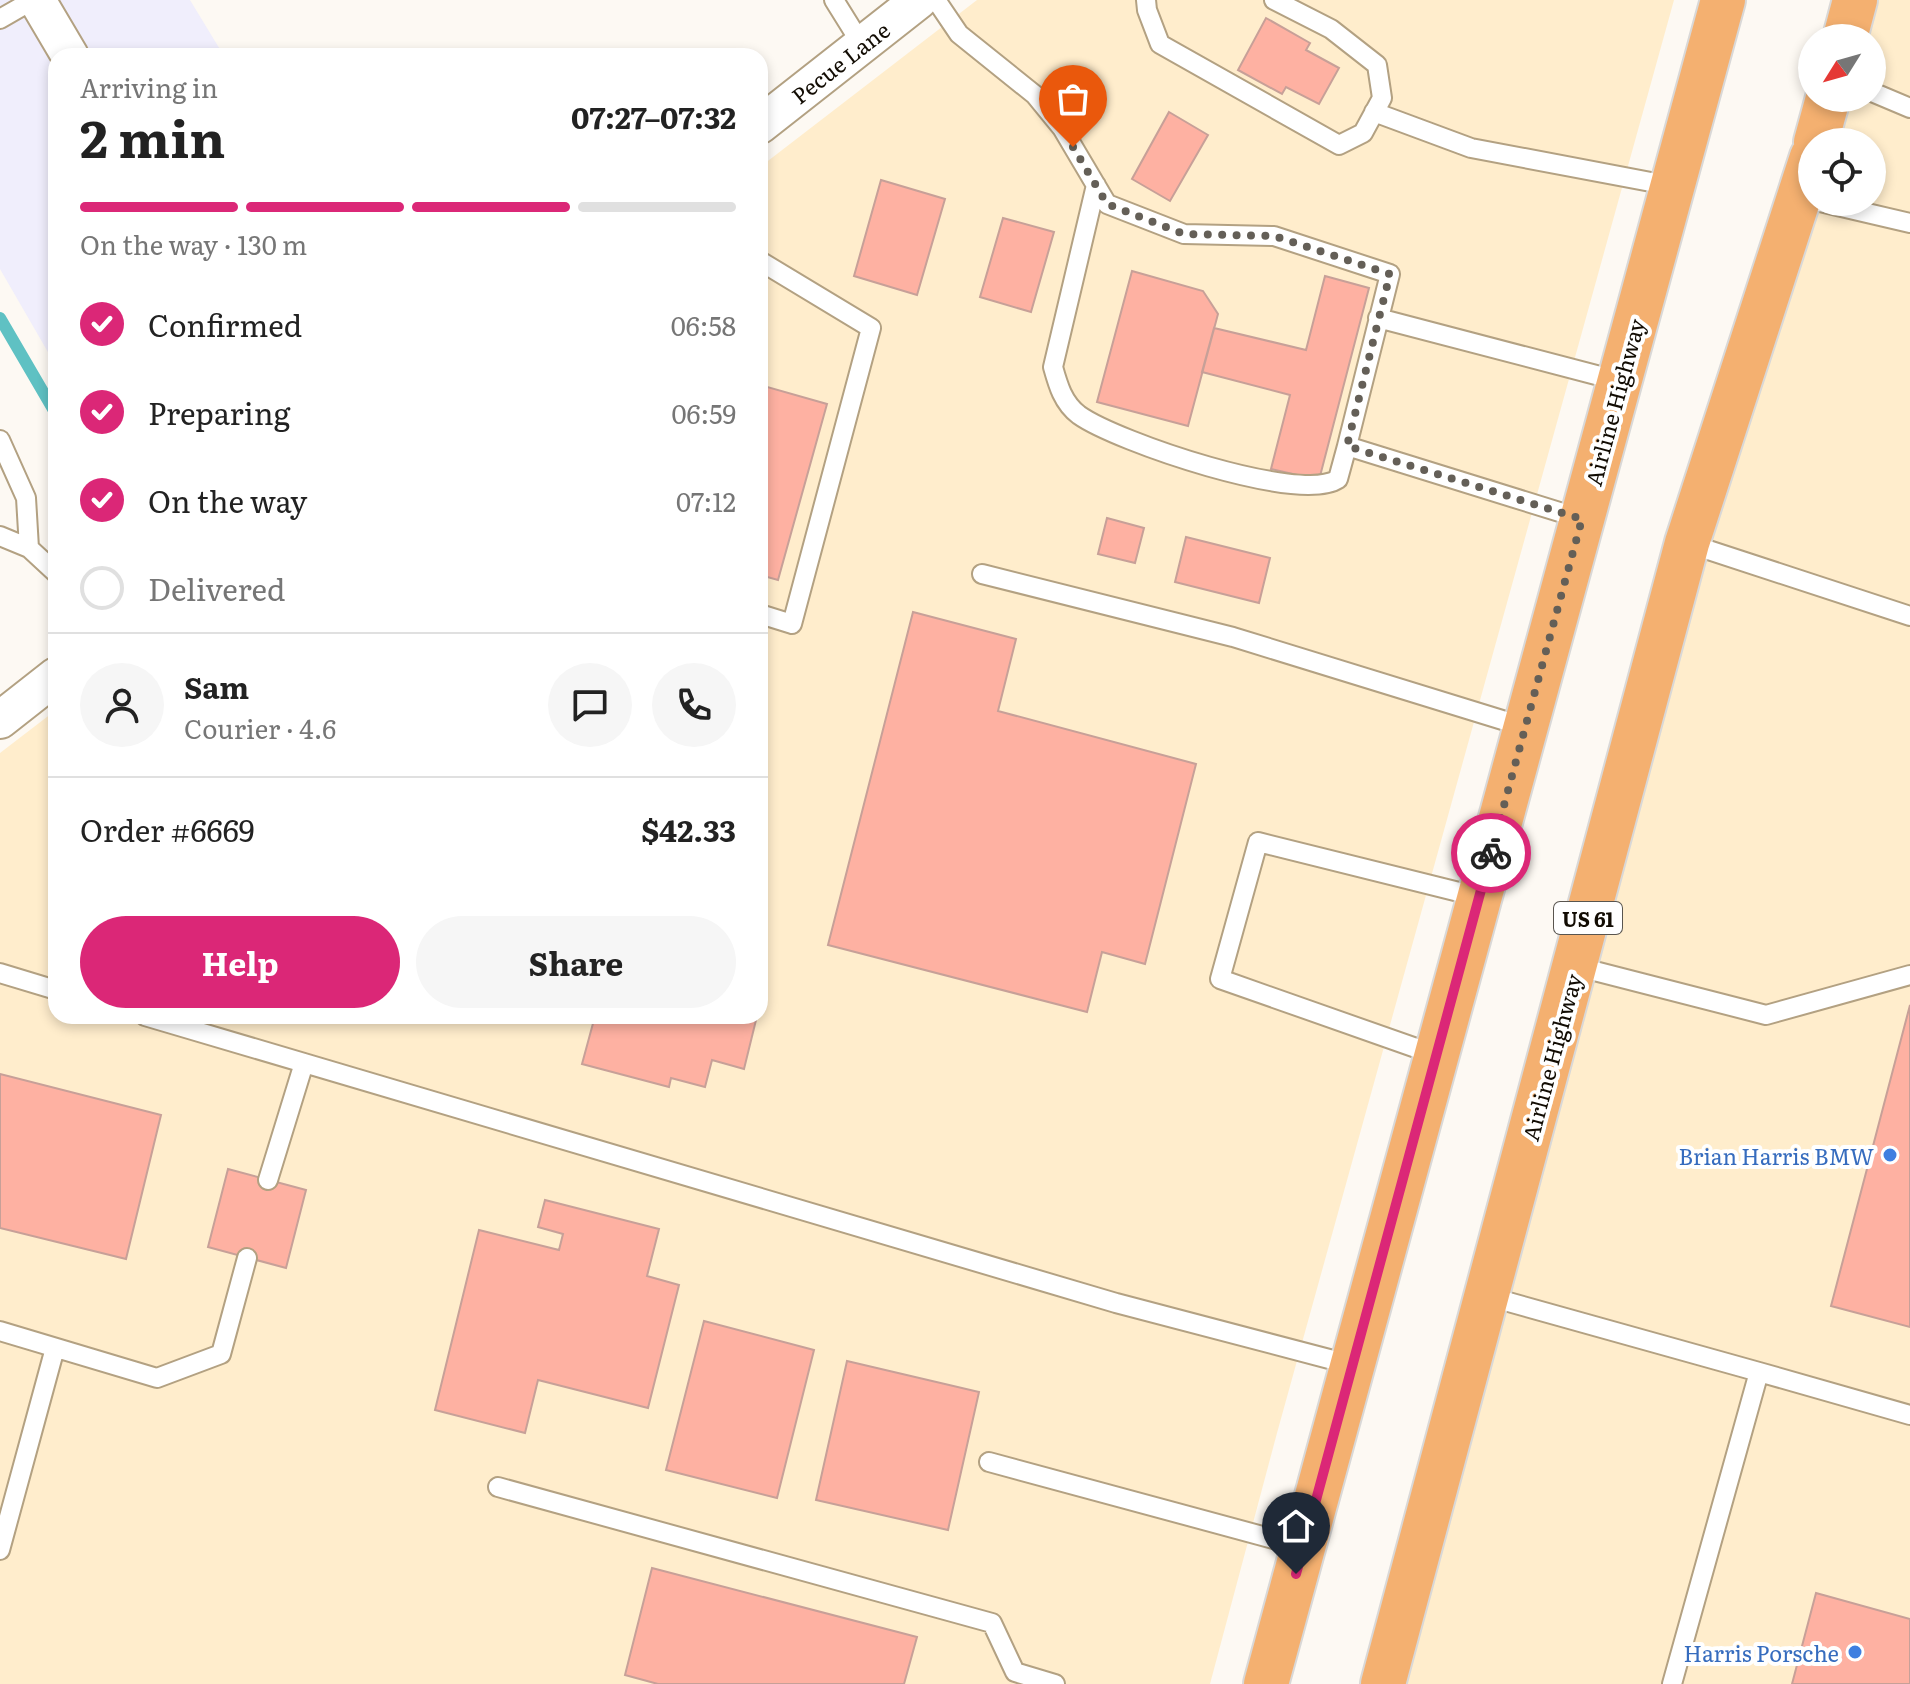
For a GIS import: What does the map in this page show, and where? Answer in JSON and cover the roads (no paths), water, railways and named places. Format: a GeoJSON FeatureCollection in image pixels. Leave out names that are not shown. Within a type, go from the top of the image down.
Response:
{"type":"FeatureCollection","features":[{"type":"Feature","properties":{"kind":"highway","name":"Airline Highway"},"geometry":{"type":"LineString","coordinates":[[1266,1684],[1723,0]]}},
{"type":"Feature","properties":{"kind":"highway"},"geometry":{"type":"LineString","coordinates":[[1849,24],[1855,0]]}},
{"type":"Feature","properties":{"kind":"highway","name":"Airline Highway"},"geometry":{"type":"LineString","coordinates":[[1392,1682],[1487,1296],[1687,543],[1802,216]]}},
{"type":"Feature","properties":{"kind":"street"},"geometry":{"type":"LineString","coordinates":[[35,0],[65,48]]}},
{"type":"Feature","properties":{"kind":"street","name":"Pecue Lane"},"geometry":{"type":"LineString","coordinates":[[768,119],[919,0]]}},
{"type":"Feature","properties":{"kind":"street"},"geometry":{"type":"LineString","coordinates":[[0,720],[48,687]]}},
{"type":"Feature","properties":{"kind":"lane"},"geometry":{"type":"LineString","coordinates":[[0,19],[35,0]]}},
{"type":"Feature","properties":{"kind":"lane"},"geometry":{"type":"LineString","coordinates":[[834,0],[862,45]]}},
{"type":"Feature","properties":{"kind":"lane"},"geometry":{"type":"LineString","coordinates":[[936,0],[959,34],[1035,95],[1062,128],[1096,185],[1107,204],[1184,234],[1274,236],[1390,274],[1338,479],[1330,484],[1308,485],[1252,477],[1183,461],[1114,436],[1076,414],[1059,392],[1053,367],[1096,185]]}},
{"type":"Feature","properties":{"kind":"lane"},"geometry":{"type":"LineString","coordinates":[[1146,0],[1160,44],[1339,145],[1363,133],[1382,98],[1377,65],[1331,29],[1274,0]]}},
{"type":"Feature","properties":{"kind":"lane"},"geometry":{"type":"LineString","coordinates":[[1886,98],[1910,108]]}},
{"type":"Feature","properties":{"kind":"lane"},"geometry":{"type":"LineString","coordinates":[[1374,112],[1471,148],[1672,186]]}},
{"type":"Feature","properties":{"kind":"lane"},"geometry":{"type":"LineString","coordinates":[[1886,215],[1910,223]]}},
{"type":"Feature","properties":{"kind":"lane"},"geometry":{"type":"LineString","coordinates":[[768,266],[871,328],[792,624],[768,616]]}},
{"type":"Feature","properties":{"kind":"lane"},"geometry":{"type":"LineString","coordinates":[[1378,318],[1619,381]]}},
{"type":"Feature","properties":{"kind":"lane"},"geometry":{"type":"LineString","coordinates":[[0,440],[26,498],[29,548]]}},
{"type":"Feature","properties":{"kind":"lane"},"geometry":{"type":"LineString","coordinates":[[1347,446],[1582,519]]}},
{"type":"Feature","properties":{"kind":"lane"},"geometry":{"type":"LineString","coordinates":[[0,536],[29,548],[48,566]]}},
{"type":"Feature","properties":{"kind":"lane"},"geometry":{"type":"LineString","coordinates":[[1687,543],[1910,616]]}},
{"type":"Feature","properties":{"kind":"lane"},"geometry":{"type":"LineString","coordinates":[[982,574],[1233,637],[1525,727]]}},
{"type":"Feature","properties":{"kind":"lane"},"geometry":{"type":"LineString","coordinates":[[1436,1055],[1220,979],[1258,842],[1479,897]]}},
{"type":"Feature","properties":{"kind":"lane"},"geometry":{"type":"LineString","coordinates":[[1575,966],[1766,1015],[1910,975]]}},
{"type":"Feature","properties":{"kind":"lane"},"geometry":{"type":"LineString","coordinates":[[0,973],[48,988]]}},
{"type":"Feature","properties":{"kind":"lane"},"geometry":{"type":"LineString","coordinates":[[172,1024],[1116,1303],[1352,1365]]}},
{"type":"Feature","properties":{"kind":"lane"},"geometry":{"type":"LineString","coordinates":[[268,1180],[304,1063]]}},
{"type":"Feature","properties":{"kind":"lane"},"geometry":{"type":"LineString","coordinates":[[0,1331],[157,1378],[221,1354],[247,1258]]}},
{"type":"Feature","properties":{"kind":"lane"},"geometry":{"type":"LineString","coordinates":[[1487,1296],[1910,1415]]}},
{"type":"Feature","properties":{"kind":"lane"},"geometry":{"type":"LineString","coordinates":[[0,1550],[55,1348]]}},
{"type":"Feature","properties":{"kind":"lane"},"geometry":{"type":"LineString","coordinates":[[1672,1684],[1759,1372]]}},
{"type":"Feature","properties":{"kind":"lane"},"geometry":{"type":"LineString","coordinates":[[989,1462],[1303,1547]]}},
{"type":"Feature","properties":{"kind":"lane"},"geometry":{"type":"LineString","coordinates":[[498,1487],[992,1623],[1013,1678],[1055,1684]]}},
{"type":"Feature","properties":{"kind":"waterway"},"geometry":{"type":"LineString","coordinates":[[0,318],[48,400]]}},
{"type":"Feature","properties":{"kind":"place","name":"Brian Harris BMW"},"geometry":{"type":"Point","coordinates":[1890,1155]}},
{"type":"Feature","properties":{"kind":"place","name":"Harris Porsche"},"geometry":{"type":"Point","coordinates":[1855,1652]}}]}
